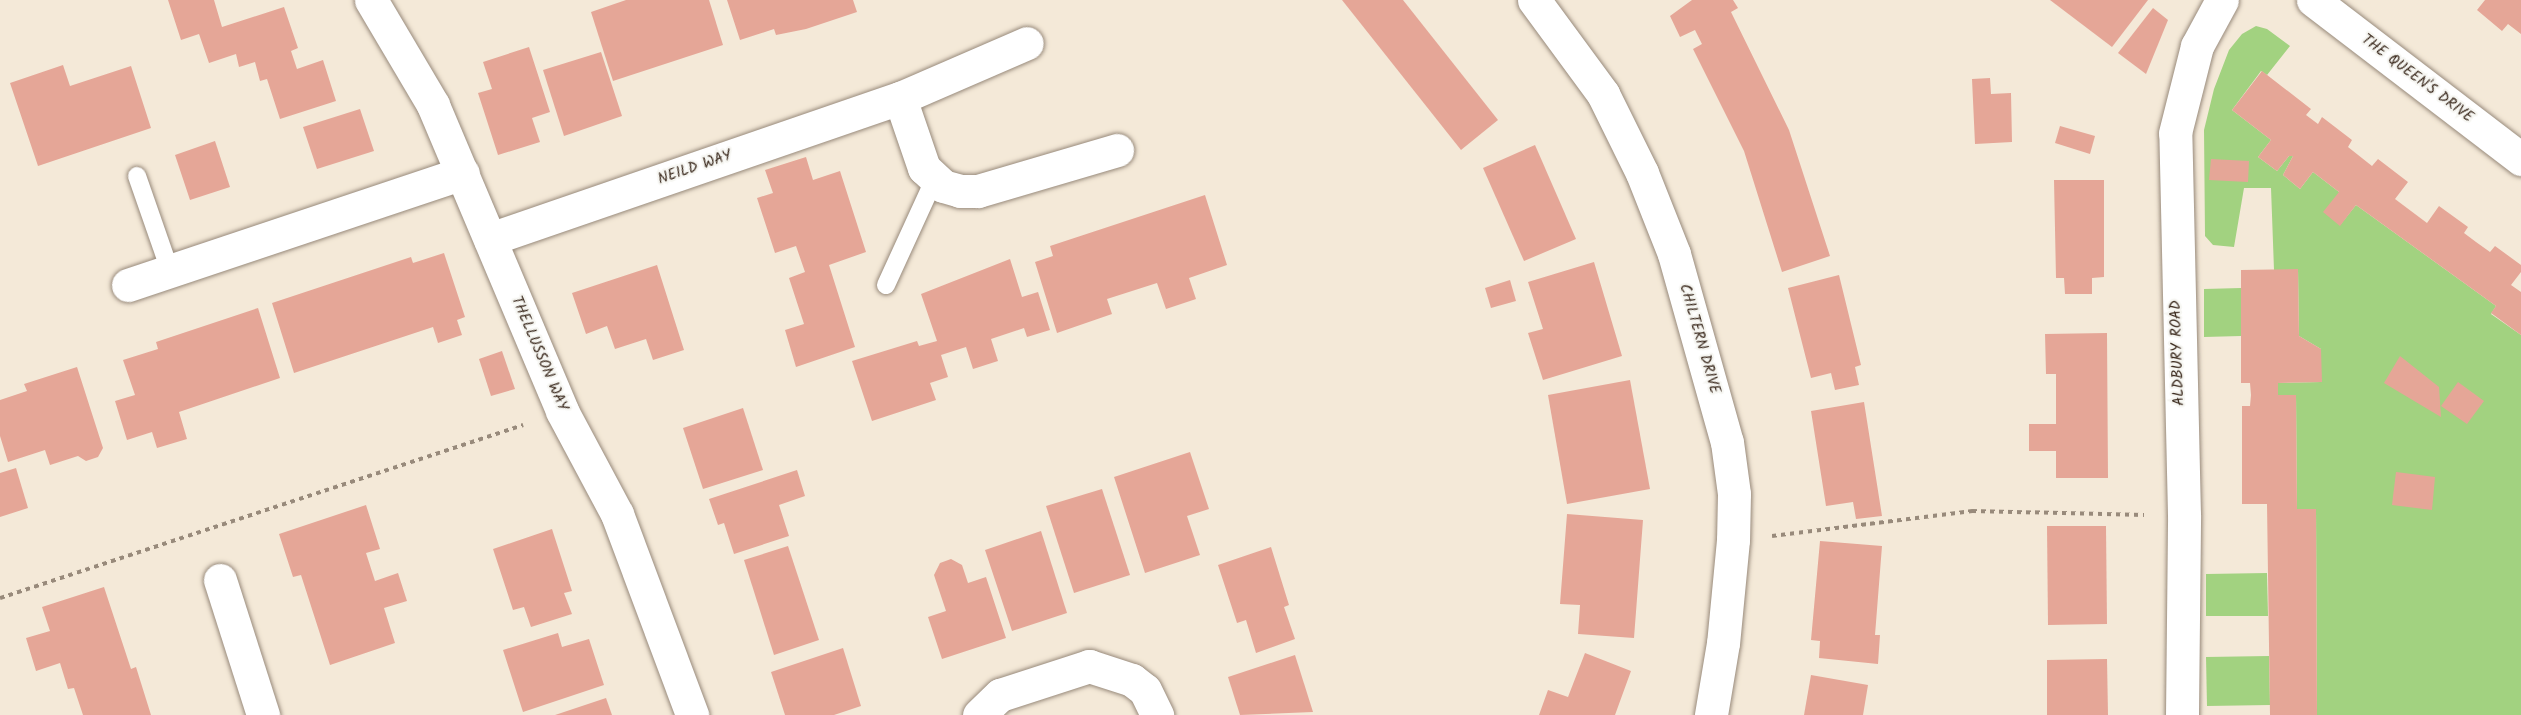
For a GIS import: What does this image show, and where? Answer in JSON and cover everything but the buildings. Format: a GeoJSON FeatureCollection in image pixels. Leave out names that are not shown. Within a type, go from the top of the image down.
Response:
{"type":"FeatureCollection","features":[{"type":"Feature","properties":{"kind":"street","name":"THELLUSSON WAY"},"geometry":{"type":"LineString","coordinates":[[371,0],[433,105],[562,411],[617,514],[692,715]]}},
{"type":"Feature","properties":{"kind":"street","name":"CHILTERN DRIVE"},"geometry":{"type":"LineString","coordinates":[[1534,0],[1603,94],[1642,173],[1674,254],[1727,442],[1734,494],[1733,540],[1723,643],[1711,715]]}},
{"type":"Feature","properties":{"kind":"street","name":"ALDBURY ROAD"},"geometry":{"type":"LineString","coordinates":[[2182,715],[2184,515],[2175,134],[2197,46],[2222,0]]}},
{"type":"Feature","properties":{"kind":"street","name":"THE QUEEN'S DRIVE"},"geometry":{"type":"LineString","coordinates":[[2313,0],[2521,159]]}},
{"type":"Feature","properties":{"kind":"street","name":"NEILD WAY"},"geometry":{"type":"LineString","coordinates":[[490,239],[900,98],[1027,43]]}},
{"type":"Feature","properties":{"kind":"street"},"geometry":{"type":"LineString","coordinates":[[900,98],[924,168],[934,180],[960,191],[978,191],[1117,150]]}},
{"type":"Feature","properties":{"kind":"street"},"geometry":{"type":"LineString","coordinates":[[128,285],[463,172]]}},
{"type":"Feature","properties":{"kind":"street"},"geometry":{"type":"LineString","coordinates":[[220,580],[263,715]]}},
{"type":"Feature","properties":{"kind":"street"},"geometry":{"type":"LineString","coordinates":[[979,715],[1000,695],[1089,666],[1132,680],[1145,690],[1157,715]]}},
{"type":"Feature","properties":{"kind":"lane"},"geometry":{"type":"LineString","coordinates":[[137,176],[170,271]]}},
{"type":"Feature","properties":{"kind":"lane"},"geometry":{"type":"LineString","coordinates":[[886,285],[934,180]]}},
{"type":"Feature","properties":{"kind":"path"},"geometry":{"type":"LineString","coordinates":[[0,598],[562,411]]}},
{"type":"Feature","properties":{"kind":"path"},"geometry":{"type":"LineString","coordinates":[[1733,540],[1972,511],[2184,515]]}},
{"type":"Feature","properties":{"kind":"green space"},"geometry":{"type":"Polygon","coordinates":[[[2256,26],[2267,29],[2290,46],[2267,75],[2261,71],[2232,110],[2271,140],[2258,157],[2277,171],[2289,156],[2293,156],[2283,175],[2300,189],[2313,172],[2339,192],[2340,225],[2356,205],[2496,306],[2491,314],[2521,335],[2521,715],[2317,715],[2316,509],[2297,509],[2296,395],[2278,395],[2278,383],[2321,382],[2321,349],[2299,336],[2298,270],[2274,270],[2271,188],[2244,188],[2234,247],[2213,245],[2205,236],[2204,130],[2214,89],[2229,50],[2242,34],[2256,26]]]}},
{"type":"Feature","properties":{"kind":"green space"},"geometry":{"type":"Polygon","coordinates":[[[2241,288],[2241,336],[2204,337],[2204,289],[2241,288]]]}},
{"type":"Feature","properties":{"kind":"green space"},"geometry":{"type":"Polygon","coordinates":[[[2267,573],[2268,616],[2206,616],[2206,574],[2267,573]]]}},
{"type":"Feature","properties":{"kind":"green space"},"geometry":{"type":"Polygon","coordinates":[[[2269,656],[2270,705],[2207,706],[2206,657],[2269,656]]]}}]}
